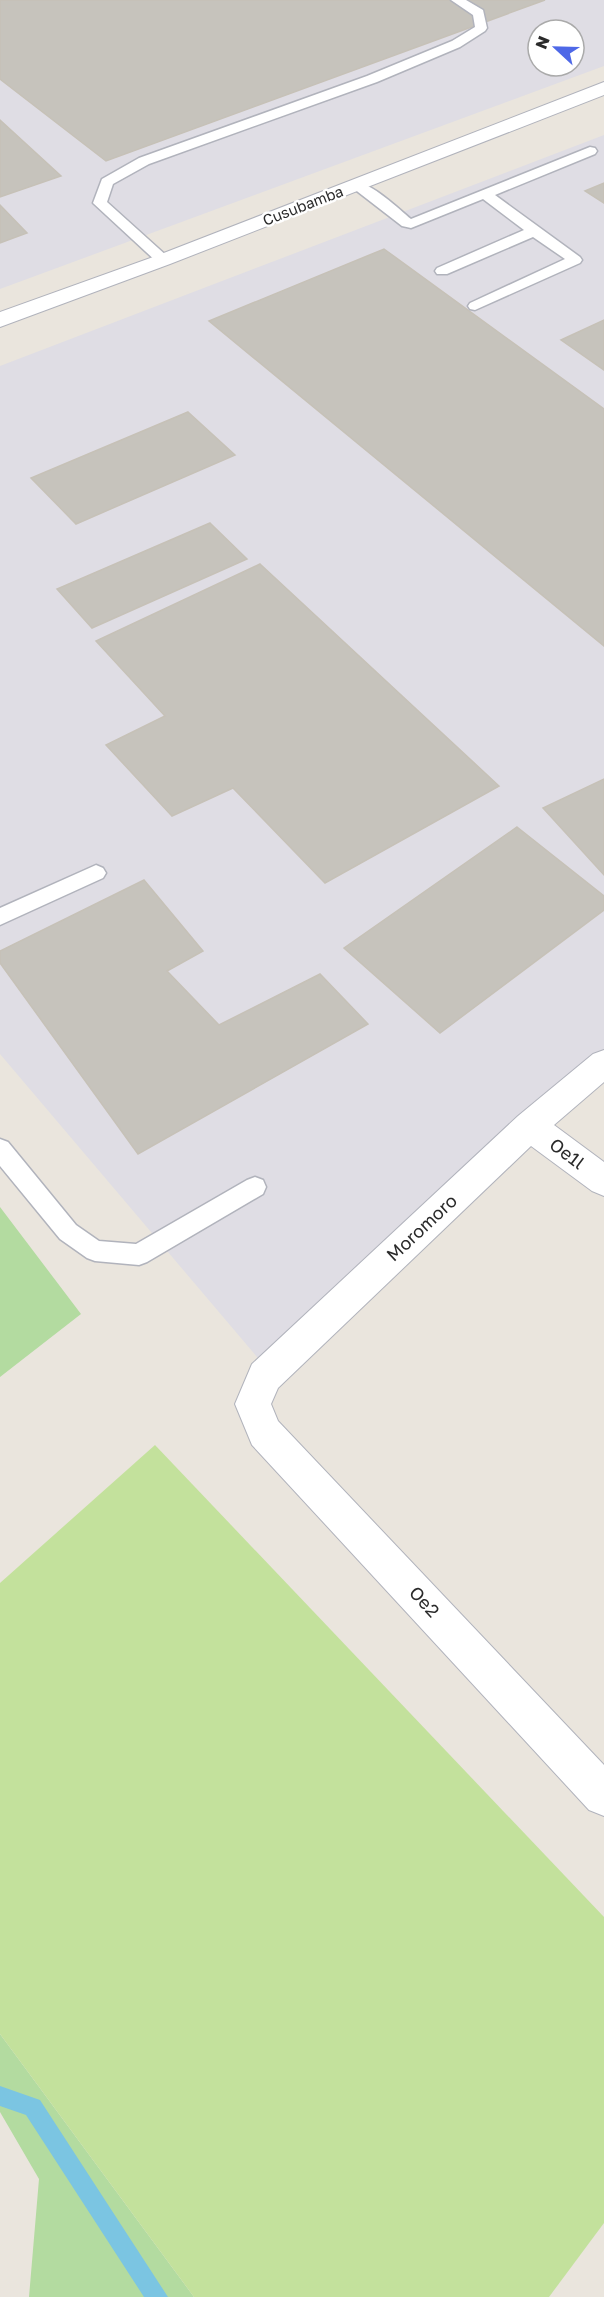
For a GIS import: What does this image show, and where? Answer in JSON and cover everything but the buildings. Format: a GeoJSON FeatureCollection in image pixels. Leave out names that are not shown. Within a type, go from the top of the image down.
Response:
{"type":"FeatureCollection","features":[{"type":"Feature","properties":{"kind":"street","name":"Cusubamba"},"geometry":{"type":"LineString","coordinates":[[0,320],[163,260],[604,88]]}},
{"type":"Feature","properties":{"kind":"street","name":"Moromoro"},"geometry":{"type":"LineString","coordinates":[[253,1404],[265,1376],[530,1126],[604,1063]]}},
{"type":"Feature","properties":{"kind":"street","name":"Oe1l"},"geometry":{"type":"LineString","coordinates":[[530,1126],[604,1181]]}},
{"type":"Feature","properties":{"kind":"street","name":"Oe2"},"geometry":{"type":"LineString","coordinates":[[253,1404],[265,1433],[604,1795]]}},
{"type":"Feature","properties":{"kind":"lane"},"geometry":{"type":"LineString","coordinates":[[163,260],[100,203],[107,182],[144,161],[372,79],[465,39],[481,28],[479,13],[457,0]]}},
{"type":"Feature","properties":{"kind":"lane"},"geometry":{"type":"LineString","coordinates":[[356,184],[385,204],[408,224],[590,151]]}},
{"type":"Feature","properties":{"kind":"lane"},"geometry":{"type":"LineString","coordinates":[[475,306],[575,260],[485,195]]}},
{"type":"Feature","properties":{"kind":"lane"},"geometry":{"type":"LineString","coordinates":[[442,271],[534,231]]}},
{"type":"Feature","properties":{"kind":"lane"},"geometry":{"type":"LineString","coordinates":[[0,917],[96,873]]}},
{"type":"Feature","properties":{"kind":"lane"},"geometry":{"type":"LineString","coordinates":[[0,1149],[68,1232],[95,1251],[139,1255],[255,1187]]}},
{"type":"Feature","properties":{"kind":"shaded area"},"geometry":{"type":"Polygon","coordinates":[[[0,0],[604,0],[604,66],[586,73],[586,18],[526,18],[526,78],[571,78],[0,289],[0,0]]]}},
{"type":"Feature","properties":{"kind":"shaded area"},"geometry":{"type":"Polygon","coordinates":[[[604,135],[604,1049],[263,1364],[0,1054],[0,366],[604,135]]]}},
{"type":"Feature","properties":{"kind":"green space"},"geometry":{"type":"Polygon","coordinates":[[[0,1207],[81,1314],[0,1377],[0,1207]]]}},
{"type":"Feature","properties":{"kind":"green space"},"geometry":{"type":"Polygon","coordinates":[[[155,1445],[604,1917],[604,2223],[549,2297],[194,2297],[0,2034],[0,1583],[155,1445]]]}},
{"type":"Feature","properties":{"kind":"green space"},"geometry":{"type":"Polygon","coordinates":[[[0,2034],[194,2297],[29,2297],[39,2179],[0,2112],[0,2034]]]}},
{"type":"Feature","properties":{"kind":"waterway"},"geometry":{"type":"LineString","coordinates":[[0,2096],[33,2107],[157,2297]]}}]}
